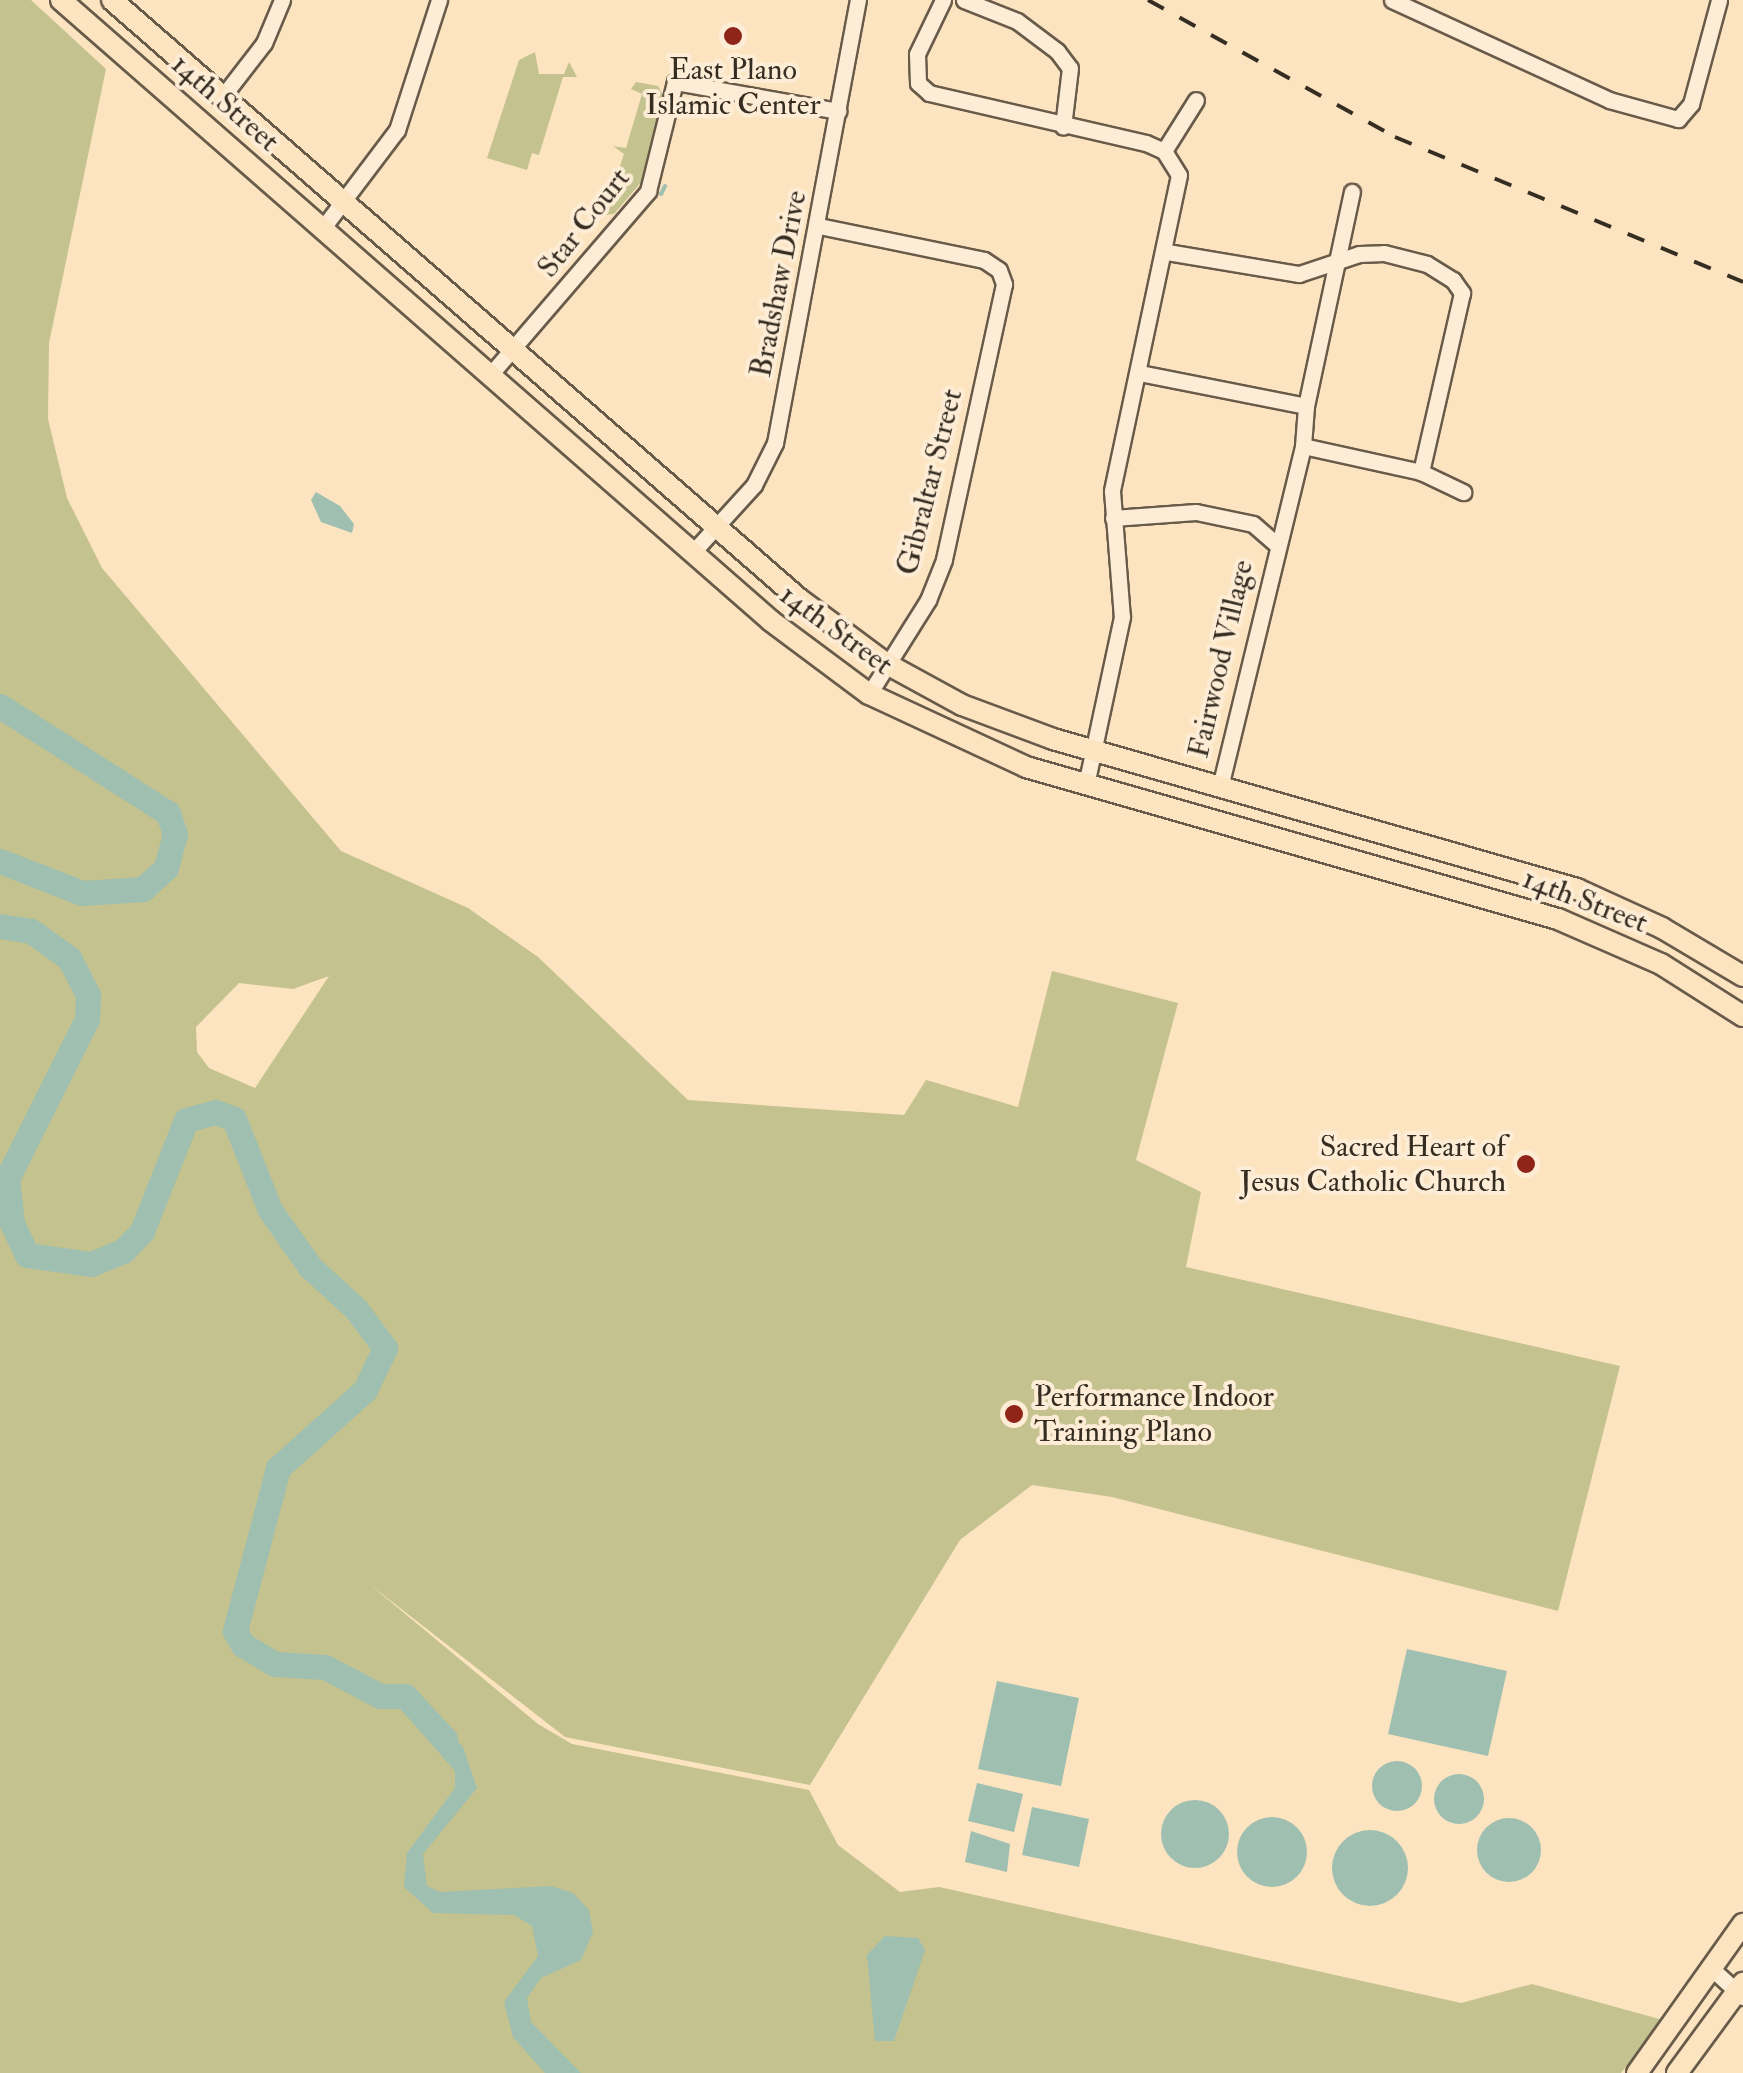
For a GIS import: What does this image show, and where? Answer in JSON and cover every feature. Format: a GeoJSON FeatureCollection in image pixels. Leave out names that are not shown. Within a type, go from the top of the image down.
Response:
{"type":"FeatureCollection","features":[{"type":"Feature","properties":{"kind":"main road","name":"14th Street"},"geometry":{"type":"LineString","coordinates":[[61,0],[789,637],[870,694],[979,750],[1086,785],[1527,908],[1648,958],[1742,1013]]}},
{"type":"Feature","properties":{"kind":"main road"},"geometry":{"type":"LineString","coordinates":[[82,18],[98,0]]}},
{"type":"Feature","properties":{"kind":"main road","name":"14th Street"},"geometry":{"type":"LineString","coordinates":[[112,0],[716,527],[887,664],[990,716],[1094,751],[1538,876],[1634,913],[1743,976]]}},
{"type":"Feature","properties":{"kind":"main road"},"geometry":{"type":"LineString","coordinates":[[1363,863],[1374,830]]}},
{"type":"Feature","properties":{"kind":"main road"},"geometry":{"type":"LineString","coordinates":[[1527,908],[1538,876]]}},
{"type":"Feature","properties":{"kind":"main road"},"geometry":{"type":"LineString","coordinates":[[1638,2073],[1743,1924]]}},
{"type":"Feature","properties":{"kind":"main road"},"geometry":{"type":"LineString","coordinates":[[1677,2073],[1741,1991]]}},
{"type":"Feature","properties":{"kind":"street"},"geometry":{"type":"LineString","coordinates":[[223,96],[264,43],[282,0]]}},
{"type":"Feature","properties":{"kind":"street"},"geometry":{"type":"LineString","coordinates":[[322,229],[397,130],[439,0]]}},
{"type":"Feature","properties":{"kind":"street","name":"Bradshaw Drive"},"geometry":{"type":"LineString","coordinates":[[693,552],[754,485],[775,443],[858,0]]}},
{"type":"Feature","properties":{"kind":"street"},"geometry":{"type":"LineString","coordinates":[[943,0],[917,54],[918,83],[948,102],[1164,152],[1179,175],[1167,252],[1112,491],[1122,617],[1086,785]]}},
{"type":"Feature","properties":{"kind":"street"},"geometry":{"type":"LineString","coordinates":[[964,0],[1017,21],[1057,50],[1070,68],[1064,127]]}},
{"type":"Feature","properties":{"kind":"street"},"geometry":{"type":"LineString","coordinates":[[1392,0],[1578,88],[1658,118],[1678,119],[1691,104],[1719,0]]}},
{"type":"Feature","properties":{"kind":"street","name":"Star Court"},"geometry":{"type":"LineString","coordinates":[[490,375],[516,352],[648,191],[675,82],[838,111]]}},
{"type":"Feature","properties":{"kind":"street"},"geometry":{"type":"LineString","coordinates":[[1164,152],[1196,100]]}},
{"type":"Feature","properties":{"kind":"street","name":"Fairwood Village"},"geometry":{"type":"LineString","coordinates":[[1220,786],[1275,543],[1303,446],[1306,406],[1352,192]]}},
{"type":"Feature","properties":{"kind":"street","name":"Gibraltar Street"},"geometry":{"type":"LineString","coordinates":[[818,226],[984,260],[999,270],[1004,284],[944,560],[870,694]]}},
{"type":"Feature","properties":{"kind":"street"},"geometry":{"type":"LineString","coordinates":[[1167,252],[1299,274],[1337,261],[1394,254],[1442,270],[1462,293],[1421,472]]}},
{"type":"Feature","properties":{"kind":"street"},"geometry":{"type":"LineString","coordinates":[[1140,372],[1306,406]]}},
{"type":"Feature","properties":{"kind":"street"},"geometry":{"type":"LineString","coordinates":[[1303,446],[1421,472],[1463,492]]}},
{"type":"Feature","properties":{"kind":"street","name":"Fairwood Village"},"geometry":{"type":"LineString","coordinates":[[1113,518],[1196,512],[1253,524],[1275,543]]}},
{"type":"Feature","properties":{"kind":"street"},"geometry":{"type":"LineString","coordinates":[[1712,1969],[1741,1991]]}},
{"type":"Feature","properties":{"kind":"shaded area"},"geometry":{"type":"Polygon","coordinates":[[[0,0],[31,0],[106,69],[49,343],[48,419],[67,498],[102,568],[341,851],[468,908],[538,957],[688,1100],[904,1115],[926,1080],[1018,1107],[1052,971],[1178,1003],[1136,1160],[1201,1192],[1186,1267],[1620,1366],[1558,1611],[1112,1497],[1032,1485],[960,1540],[810,1785],[565,1737],[368,1583],[538,1724],[572,1744],[809,1790],[838,1845],[900,1892],[939,1887],[1461,2003],[1532,1984],[1663,2020],[1621,2073],[0,2073],[0,0]],[[329,976],[293,989],[239,983],[196,1027],[197,1052],[209,1068],[255,1088],[329,976]]]}},
{"type":"Feature","properties":{"kind":"shaded area"},"geometry":{"type":"Polygon","coordinates":[[[535,52],[539,74],[564,74],[569,62],[577,77],[563,77],[539,155],[532,153],[527,170],[487,158],[519,60],[535,52]]]}},
{"type":"Feature","properties":{"kind":"shaded area"},"geometry":{"type":"Polygon","coordinates":[[[636,82],[658,86],[664,97],[644,179],[614,214],[604,215],[591,203],[598,194],[610,196],[624,154],[613,146],[626,148],[642,94],[631,89],[636,82]]]}},
{"type":"Feature","properties":{"kind":"shaded area"},"geometry":{"type":"Polygon","coordinates":[[[316,492],[340,506],[354,524],[352,533],[321,522],[311,500],[316,492]]]}},
{"type":"Feature","properties":{"kind":"shaded area"},"geometry":{"type":"Polygon","coordinates":[[[1407,1649],[1507,1671],[1488,1756],[1388,1734],[1407,1649]]]}},
{"type":"Feature","properties":{"kind":"shaded area"},"geometry":{"type":"Polygon","coordinates":[[[997,1681],[1079,1698],[1061,1786],[978,1769],[997,1681]]]}},
{"type":"Feature","properties":{"kind":"shaded area"},"geometry":{"type":"Polygon","coordinates":[[[428,1709],[463,1747],[477,1788],[423,1854],[427,1886],[440,1892],[551,1886],[573,1893],[589,1910],[593,1932],[581,1960],[541,1978],[527,1998],[531,2022],[581,2073],[545,2073],[513,2037],[504,2002],[538,1956],[532,1926],[514,1915],[433,1913],[404,1887],[407,1853],[455,1788],[455,1771],[412,1722],[428,1709]]]}},
{"type":"Feature","properties":{"kind":"shaded area"},"geometry":{"type":"Polygon","coordinates":[[[1397,1761],[1415,1768],[1422,1786],[1415,1804],[1397,1811],[1379,1804],[1372,1786],[1379,1768],[1397,1761]]]}},
{"type":"Feature","properties":{"kind":"shaded area"},"geometry":{"type":"Polygon","coordinates":[[[1459,1774],[1477,1781],[1484,1799],[1477,1817],[1459,1824],[1441,1817],[1434,1799],[1441,1781],[1459,1774]]]}},
{"type":"Feature","properties":{"kind":"shaded area"},"geometry":{"type":"Polygon","coordinates":[[[977,1783],[1023,1794],[1014,1832],[968,1821],[977,1783]]]}},
{"type":"Feature","properties":{"kind":"shaded area"},"geometry":{"type":"Polygon","coordinates":[[[1195,1800],[1208,1802],[1219,1810],[1227,1821],[1227,1847],[1219,1858],[1208,1866],[1195,1868],[1182,1866],[1171,1858],[1163,1847],[1161,1834],[1163,1821],[1171,1810],[1182,1802],[1195,1800]]]}},
{"type":"Feature","properties":{"kind":"shaded area"},"geometry":{"type":"Polygon","coordinates":[[[1032,1807],[1089,1819],[1079,1867],[1022,1855],[1032,1807]]]}},
{"type":"Feature","properties":{"kind":"shaded area"},"geometry":{"type":"Polygon","coordinates":[[[1272,1817],[1296,1828],[1307,1852],[1296,1876],[1272,1887],[1248,1876],[1237,1852],[1248,1828],[1272,1817]]]}},
{"type":"Feature","properties":{"kind":"shaded area"},"geometry":{"type":"Polygon","coordinates":[[[1509,1818],[1532,1827],[1541,1850],[1532,1873],[1509,1882],[1486,1873],[1477,1850],[1486,1827],[1509,1818]]]}},
{"type":"Feature","properties":{"kind":"shaded area"},"geometry":{"type":"Polygon","coordinates":[[[1370,1830],[1397,1841],[1408,1868],[1397,1895],[1370,1906],[1343,1895],[1332,1868],[1343,1841],[1370,1830]]]}},
{"type":"Feature","properties":{"kind":"shaded area"},"geometry":{"type":"Polygon","coordinates":[[[971,1831],[1010,1844],[1007,1872],[965,1862],[971,1831]]]}},
{"type":"Feature","properties":{"kind":"shaded area"},"geometry":{"type":"Polygon","coordinates":[[[885,1936],[918,1938],[925,1950],[894,2041],[875,2041],[867,1955],[885,1936]]]}},
{"type":"Feature","properties":{"kind":"waterway"},"geometry":{"type":"LineString","coordinates":[[661,194],[665,186]]}},
{"type":"Feature","properties":{"kind":"waterway"},"geometry":{"type":"LineString","coordinates":[[0,706],[168,813],[175,834],[166,868],[143,889],[82,893],[0,861]]}},
{"type":"Feature","properties":{"kind":"waterway"},"geometry":{"type":"LineString","coordinates":[[0,926],[31,931],[69,958],[88,995],[87,1019],[7,1179],[12,1223],[27,1255],[91,1264],[123,1251],[142,1231],[186,1120],[215,1112],[234,1119],[270,1210],[310,1267],[356,1309],[385,1348],[365,1390],[278,1468],[235,1631],[243,1645],[275,1664],[325,1667],[380,1696],[405,1696],[445,1739]]}},
{"type":"Feature","properties":{"kind":"railway"},"geometry":{"type":"LineString","coordinates":[[1148,0],[1395,137],[1743,282]]}},
{"type":"Feature","properties":{"kind":"place","name":"East Plano Islamic Center"},"geometry":{"type":"Point","coordinates":[733,36]}},
{"type":"Feature","properties":{"kind":"place","name":"Sacred Heart of Jesus Catholic Church"},"geometry":{"type":"Point","coordinates":[1526,1164]}},
{"type":"Feature","properties":{"kind":"place","name":"Performance Indoor Training Plano"},"geometry":{"type":"Point","coordinates":[1014,1414]}}]}
